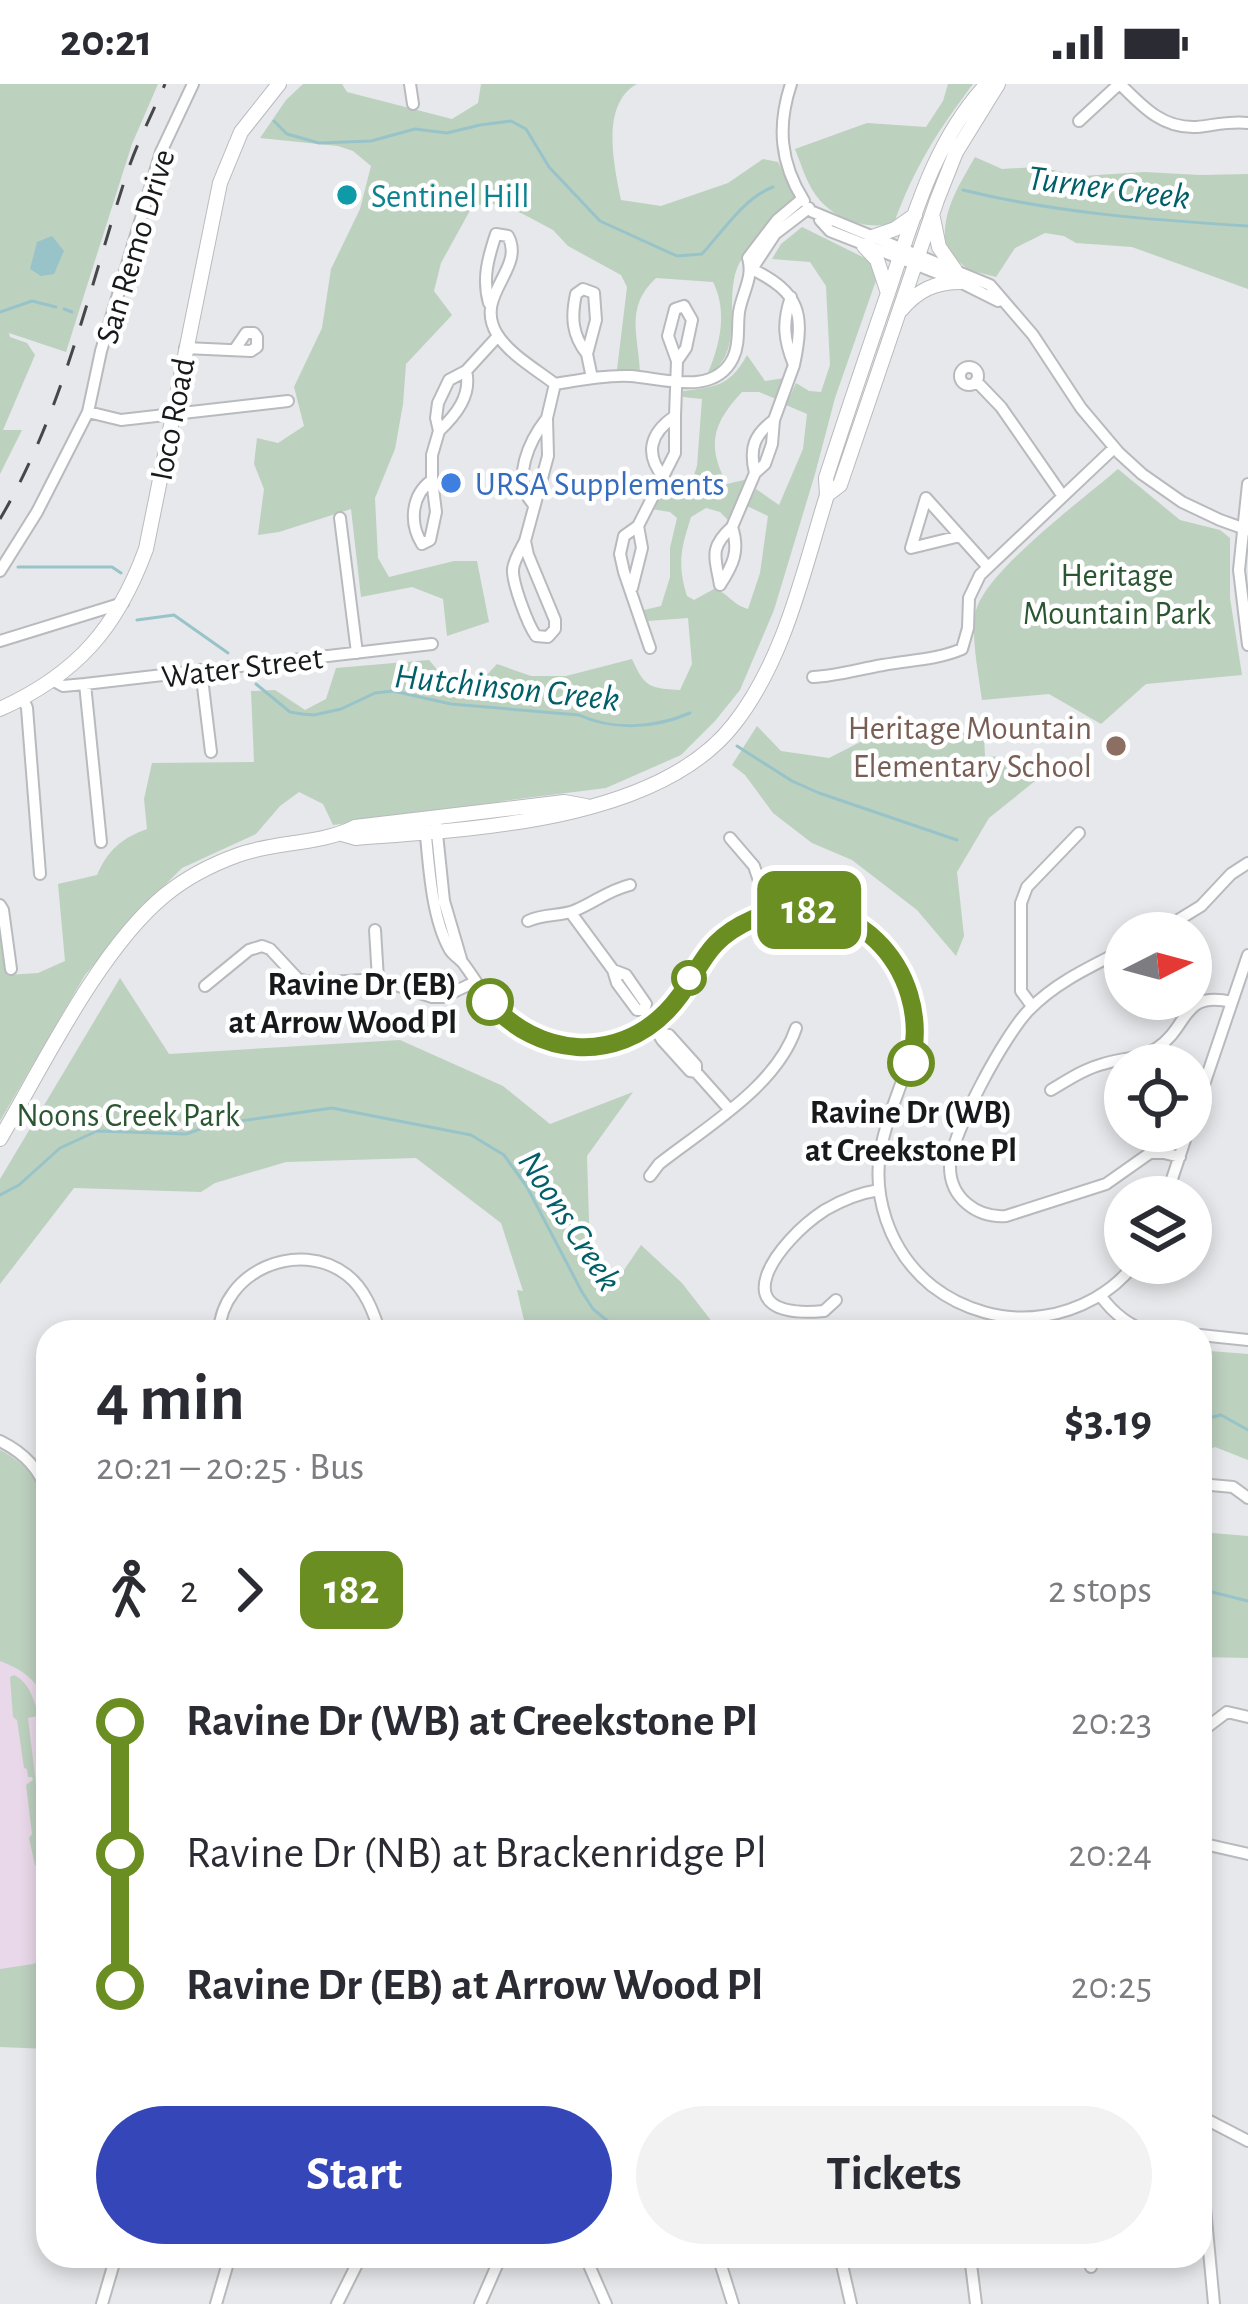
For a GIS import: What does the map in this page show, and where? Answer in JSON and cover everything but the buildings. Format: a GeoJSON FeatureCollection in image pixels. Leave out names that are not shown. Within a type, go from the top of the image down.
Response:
{"type":"FeatureCollection","features":[{"type":"Feature","properties":{"kind":"main road","name":"Ioco Road"},"geometry":{"type":"LineString","coordinates":[[0,709],[54,681],[103,632],[123,602],[146,549],[210,225],[228,158],[241,132],[279,84]]}},
{"type":"Feature","properties":{"kind":"main road"},"geometry":{"type":"LineString","coordinates":[[827,495],[840,485],[898,314],[915,215],[941,148],[987,84]]}},
{"type":"Feature","properties":{"kind":"main road"},"geometry":{"type":"LineString","coordinates":[[0,1139],[104,966],[137,923],[197,874],[239,855],[295,841],[342,834],[356,838],[564,802],[586,806],[653,785],[704,754],[735,723],[778,646],[827,495],[826,478],[888,293],[932,213],[956,152],[998,84]]}},
{"type":"Feature","properties":{"kind":"main road"},"geometry":{"type":"LineString","coordinates":[[898,314],[922,290],[958,276],[939,247],[932,213]]}},
{"type":"Feature","properties":{"kind":"main road"},"geometry":{"type":"LineString","coordinates":[[888,293],[868,242],[915,215]]}},
{"type":"Feature","properties":{"kind":"street","name":"San Remo Drive"},"geometry":{"type":"LineString","coordinates":[[0,571],[37,512],[88,412],[96,368],[161,152],[193,84]]}},
{"type":"Feature","properties":{"kind":"street"},"geometry":{"type":"LineString","coordinates":[[410,84],[413,104]]}},
{"type":"Feature","properties":{"kind":"street"},"geometry":{"type":"LineString","coordinates":[[791,84],[782,127],[783,154],[808,207],[830,231],[990,285],[1033,335],[1114,448],[1179,500],[1245,529]]}},
{"type":"Feature","properties":{"kind":"street"},"geometry":{"type":"LineString","coordinates":[[1079,121],[1120,84],[1153,115],[1175,125],[1248,123]]}},
{"type":"Feature","properties":{"kind":"street"},"geometry":{"type":"LineString","coordinates":[[489,303],[511,260],[513,244],[508,236],[496,234],[489,254],[485,278],[491,318],[498,336],[555,384],[629,376],[687,383],[711,379],[730,364],[736,352],[739,309],[752,269],[775,234],[808,207]]}},
{"type":"Feature","properties":{"kind":"street"},"geometry":{"type":"LineString","coordinates":[[732,527],[754,473],[765,464],[774,420],[794,365],[784,341],[784,315],[791,297],[776,281],[752,269]]}},
{"type":"Feature","properties":{"kind":"street"},"geometry":{"type":"LineString","coordinates":[[587,354],[573,328],[576,293],[583,289],[594,293],[596,320],[587,354],[592,378]]}},
{"type":"Feature","properties":{"kind":"street"},"geometry":{"type":"LineString","coordinates":[[440,431],[436,418],[449,380],[466,371],[498,336]]}},
{"type":"Feature","properties":{"kind":"street"},"geometry":{"type":"LineString","coordinates":[[185,348],[235,349]]}},
{"type":"Feature","properties":{"kind":"street"},"geometry":{"type":"LineString","coordinates":[[650,648],[620,554],[624,536],[638,526],[675,454],[677,361]]}},
{"type":"Feature","properties":{"kind":"street"},"geometry":{"type":"LineString","coordinates":[[432,479],[422,487],[415,505],[414,532],[422,544],[430,540],[436,512],[432,455],[440,431],[461,403],[469,381],[466,371]]}},
{"type":"Feature","properties":{"kind":"street"},"geometry":{"type":"LineString","coordinates":[[976,381],[1001,407],[1062,495]]}},
{"type":"Feature","properties":{"kind":"street"},"geometry":{"type":"LineString","coordinates":[[525,541],[555,620],[548,637],[536,636],[530,629],[513,568],[548,456],[547,418],[555,384]]}},
{"type":"Feature","properties":{"kind":"street"},"geometry":{"type":"LineString","coordinates":[[88,412],[121,420],[288,401]]}},
{"type":"Feature","properties":{"kind":"street"},"geometry":{"type":"LineString","coordinates":[[664,478],[653,464],[652,451],[661,426],[675,416]]}},
{"type":"Feature","properties":{"kind":"street"},"geometry":{"type":"LineString","coordinates":[[533,504],[526,497],[525,459],[532,436],[547,418]]}},
{"type":"Feature","properties":{"kind":"street"},"geometry":{"type":"LineString","coordinates":[[813,676],[942,658],[962,649],[970,598],[980,575],[1114,448]]}},
{"type":"Feature","properties":{"kind":"street"},"geometry":{"type":"LineString","coordinates":[[1248,484],[1240,594],[1248,644]]}},
{"type":"Feature","properties":{"kind":"street"},"geometry":{"type":"LineString","coordinates":[[960,536],[911,548],[926,498],[987,566]]}},
{"type":"Feature","properties":{"kind":"street"},"geometry":{"type":"LineString","coordinates":[[340,518],[357,652]]}},
{"type":"Feature","properties":{"kind":"street"},"geometry":{"type":"LineString","coordinates":[[632,588],[642,548],[638,526]]}},
{"type":"Feature","properties":{"kind":"street"},"geometry":{"type":"LineString","coordinates":[[0,640],[123,602]]}},
{"type":"Feature","properties":{"kind":"street","name":"Water Street"},"geometry":{"type":"LineString","coordinates":[[54,681],[63,686],[85,684],[432,644]]}},
{"type":"Feature","properties":{"kind":"street"},"geometry":{"type":"LineString","coordinates":[[200,670],[211,752]]}},
{"type":"Feature","properties":{"kind":"street"},"geometry":{"type":"LineString","coordinates":[[85,684],[101,842]]}},
{"type":"Feature","properties":{"kind":"street"},"geometry":{"type":"LineString","coordinates":[[23,698],[40,874]]}},
{"type":"Feature","properties":{"kind":"street"},"geometry":{"type":"LineString","coordinates":[[430,824],[438,913],[451,952],[498,1012],[535,1038],[558,1045],[604,1046],[656,1029],[700,961],[739,926],[794,909],[848,921],[889,952],[914,1006],[914,1047],[882,1142],[879,1190],[891,1232],[905,1257],[941,1292],[970,1308],[1018,1317],[1057,1314],[1114,1284]]}},
{"type":"Feature","properties":{"kind":"street"},"geometry":{"type":"LineString","coordinates":[[1032,1006],[1021,991],[1021,903],[1028,887],[1078,833]]}},
{"type":"Feature","properties":{"kind":"street"},"geometry":{"type":"LineString","coordinates":[[730,838],[754,866],[770,913]]}},
{"type":"Feature","properties":{"kind":"street"},"geometry":{"type":"LineString","coordinates":[[1191,912],[1248,862]]}},
{"type":"Feature","properties":{"kind":"street"},"geometry":{"type":"LineString","coordinates":[[528,921],[543,914],[571,913],[630,885]]}},
{"type":"Feature","properties":{"kind":"street"},"geometry":{"type":"LineString","coordinates":[[0,905],[11,969]]}},
{"type":"Feature","properties":{"kind":"street"},"geometry":{"type":"LineString","coordinates":[[571,913],[637,1010],[644,1010],[662,1040],[729,1109]]}},
{"type":"Feature","properties":{"kind":"street"},"geometry":{"type":"LineString","coordinates":[[375,929],[378,980]]}},
{"type":"Feature","properties":{"kind":"street"},"geometry":{"type":"LineString","coordinates":[[205,986],[255,947],[271,945],[286,969],[307,982],[378,980],[443,997],[475,982]]}},
{"type":"Feature","properties":{"kind":"street"},"geometry":{"type":"LineString","coordinates":[[1212,1062],[1248,955]]}},
{"type":"Feature","properties":{"kind":"street"},"geometry":{"type":"LineString","coordinates":[[1104,961],[1032,1006],[1012,1030],[952,1151],[951,1178],[968,1205],[988,1215],[1006,1216],[1106,1184],[1150,1154],[1180,1157]]}},
{"type":"Feature","properties":{"kind":"street"},"geometry":{"type":"LineString","coordinates":[[1052,1090],[1096,1066],[1159,1047],[1200,1001],[1232,1002]]}},
{"type":"Feature","properties":{"kind":"street"},"geometry":{"type":"LineString","coordinates":[[650,1176],[765,1080],[788,1051],[796,1028]]}},
{"type":"Feature","properties":{"kind":"street"},"geometry":{"type":"LineString","coordinates":[[1173,1176],[1182,1152]]}},
{"type":"Feature","properties":{"kind":"street"},"geometry":{"type":"LineString","coordinates":[[836,1300],[824,1312],[782,1308],[765,1296],[767,1272],[790,1240],[814,1218],[843,1200],[879,1190]]}},
{"type":"Feature","properties":{"kind":"street"},"geometry":{"type":"LineString","coordinates":[[222,1320],[225,1304],[246,1279],[269,1264],[293,1259],[321,1262],[351,1278],[375,1320]]}},
{"type":"Feature","properties":{"kind":"street"},"geometry":{"type":"LineString","coordinates":[[1100,1295],[1124,1320]]}},
{"type":"Feature","properties":{"kind":"street"},"geometry":{"type":"LineString","coordinates":[[1212,1336],[1248,1340]]}},
{"type":"Feature","properties":{"kind":"street"},"geometry":{"type":"LineString","coordinates":[[0,1441],[36,1470]]}},
{"type":"Feature","properties":{"kind":"street"},"geometry":{"type":"LineString","coordinates":[[1212,1485],[1233,1487],[1248,1498]]}},
{"type":"Feature","properties":{"kind":"street"},"geometry":{"type":"LineString","coordinates":[[1212,1723],[1227,1712],[1248,1717]]}},
{"type":"Feature","properties":{"kind":"street"},"geometry":{"type":"LineString","coordinates":[[1212,1846],[1248,1854]]}},
{"type":"Feature","properties":{"kind":"street"},"geometry":{"type":"LineString","coordinates":[[1212,2122],[1248,2141]]}},
{"type":"Feature","properties":{"kind":"street"},"geometry":{"type":"LineString","coordinates":[[102,2304],[112,2268]]}},
{"type":"Feature","properties":{"kind":"street"},"geometry":{"type":"LineString","coordinates":[[216,2304],[226,2268]]}},
{"type":"Feature","properties":{"kind":"street"},"geometry":{"type":"LineString","coordinates":[[337,2304],[355,2268]]}},
{"type":"Feature","properties":{"kind":"street"},"geometry":{"type":"LineString","coordinates":[[480,2304],[496,2268]]}},
{"type":"Feature","properties":{"kind":"street"},"geometry":{"type":"LineString","coordinates":[[590,2268],[606,2304]]}},
{"type":"Feature","properties":{"kind":"street"},"geometry":{"type":"LineString","coordinates":[[722,2268],[733,2304]]}},
{"type":"Feature","properties":{"kind":"street"},"geometry":{"type":"LineString","coordinates":[[842,2268],[851,2304]]}},
{"type":"Feature","properties":{"kind":"street"},"geometry":{"type":"LineString","coordinates":[[972,2268],[976,2304]]}},
{"type":"Feature","properties":{"kind":"street"},"geometry":{"type":"LineString","coordinates":[[1211,2268],[1214,2304]]}},
{"type":"Feature","properties":{"kind":"shaded area"},"geometry":{"type":"Polygon","coordinates":[[[0,1450],[27,1468],[36,1484],[36,2008],[0,2017],[0,1450]]]}},
{"type":"Feature","properties":{"kind":"green space"},"geometry":{"type":"Polygon","coordinates":[[[0,84],[158,84],[132,144],[66,352],[9,333],[27,343],[35,355],[3,430],[22,430],[0,474],[0,84]]]}},
{"type":"Feature","properties":{"kind":"green space"},"geometry":{"type":"Polygon","coordinates":[[[303,84],[342,84],[347,92],[452,119],[478,103],[481,84],[637,84],[625,93],[614,121],[613,154],[621,200],[661,206],[728,183],[763,159],[778,162],[795,196],[740,262],[727,353],[707,375],[720,328],[713,282],[656,278],[637,310],[640,372],[617,370],[627,287],[621,275],[523,214],[501,204],[473,205],[441,263],[434,291],[452,315],[406,364],[395,449],[375,498],[378,558],[389,577],[454,561],[477,561],[489,622],[447,636],[443,599],[412,587],[361,597],[351,509],[258,535],[264,489],[254,464],[257,438],[278,443],[304,426],[294,387],[322,328],[331,269],[360,209],[371,166],[338,146],[260,138],[303,84]]]}},
{"type":"Feature","properties":{"kind":"green space"},"geometry":{"type":"Polygon","coordinates":[[[948,84],[973,84],[928,150],[894,223],[851,221],[822,203],[795,149],[867,123],[926,127],[948,84]]]}},
{"type":"Feature","properties":{"kind":"green space"},"geometry":{"type":"Polygon","coordinates":[[[975,157],[1002,169],[1038,167],[1082,176],[1248,174],[1248,289],[1132,247],[1076,243],[1045,233],[1015,248],[996,277],[969,270],[946,252],[945,225],[951,202],[975,157]]]}},
{"type":"Feature","properties":{"kind":"green space"},"geometry":{"type":"Polygon","coordinates":[[[802,227],[881,266],[835,398],[774,610],[740,690],[715,721],[681,755],[606,788],[333,825],[323,804],[299,792],[256,834],[182,868],[150,900],[85,975],[0,1121],[0,930],[7,975],[38,973],[65,961],[58,884],[97,875],[117,846],[147,829],[144,799],[152,763],[254,762],[251,691],[275,690],[305,710],[326,699],[336,668],[429,660],[440,673],[485,677],[497,664],[531,676],[566,676],[632,659],[650,685],[680,690],[692,664],[688,618],[648,621],[644,610],[661,606],[670,577],[677,518],[651,509],[662,487],[671,495],[687,496],[697,466],[702,399],[683,397],[683,391],[721,383],[747,355],[765,381],[785,378],[776,399],[742,392],[724,414],[715,446],[720,470],[727,484],[748,479],[729,521],[706,508],[691,517],[683,547],[687,596],[694,600],[714,589],[748,609],[760,573],[768,516],[747,506],[756,489],[779,505],[803,449],[807,414],[786,405],[796,383],[821,392],[830,365],[826,286],[810,262],[772,259],[781,244],[802,227]]]}},
{"type":"Feature","properties":{"kind":"green space","name":"Heritage Mountain Park"},"geometry":{"type":"Polygon","coordinates":[[[1118,469],[1180,520],[1220,530],[1230,538],[1230,598],[1242,675],[1146,684],[1101,724],[1049,694],[982,700],[974,627],[986,591],[1040,534],[1118,469]]]}},
{"type":"Feature","properties":{"kind":"green space"},"geometry":{"type":"Polygon","coordinates":[[[923,721],[984,736],[985,756],[1060,761],[989,818],[957,872],[964,936],[956,956],[917,910],[852,860],[812,843],[773,813],[732,765],[757,726],[781,751],[829,758],[880,732],[923,721]]]}},
{"type":"Feature","properties":{"kind":"green space","name":"Noons Creek Park"},"geometry":{"type":"Polygon","coordinates":[[[120,978],[169,1054],[400,1040],[503,1086],[550,1124],[633,1092],[587,1156],[590,1254],[620,1276],[641,1245],[682,1283],[711,1320],[524,1320],[517,1290],[523,1291],[501,1223],[416,1158],[286,1162],[215,1183],[201,1192],[74,1188],[0,1284],[0,1179],[120,978]]]}},
{"type":"Feature","properties":{"kind":"green space"},"geometry":{"type":"Polygon","coordinates":[[[1212,1351],[1248,1354],[1248,1460],[1215,1447],[1212,1351]]]}},
{"type":"Feature","properties":{"kind":"green space"},"geometry":{"type":"Polygon","coordinates":[[[0,1450],[28,1470],[36,1482],[36,1685],[0,1661],[0,1450]]]}},
{"type":"Feature","properties":{"kind":"green space"},"geometry":{"type":"Polygon","coordinates":[[[1212,1533],[1248,1536],[1248,1658],[1212,1657],[1212,1533]]]}},
{"type":"Feature","properties":{"kind":"green space"},"geometry":{"type":"Polygon","coordinates":[[[14,1675],[27,1687],[36,1709],[36,1716],[28,1718],[36,1784],[36,1866],[26,1785],[33,1780],[24,1768],[10,1677],[14,1675]]]}},
{"type":"Feature","properties":{"kind":"green space"},"geometry":{"type":"Polygon","coordinates":[[[33,1964],[36,2048],[0,2047],[0,1969],[33,1964]]]}},
{"type":"Feature","properties":{"kind":"water"},"geometry":{"type":"Polygon","coordinates":[[[52,236],[64,251],[54,274],[41,276],[30,269],[37,242],[52,236]]]}},
{"type":"Feature","properties":{"kind":"waterway","name":"Turner Creek"},"geometry":{"type":"LineString","coordinates":[[274,121],[287,134],[319,143],[371,141],[415,129],[447,133],[511,121],[526,129],[549,167],[600,221],[677,256],[702,254],[743,207],[773,187]]}},
{"type":"Feature","properties":{"kind":"waterway","name":"Turner Creek"},"geometry":{"type":"LineString","coordinates":[[963,190],[1069,210],[1248,226]]}},
{"type":"Feature","properties":{"kind":"waterway"},"geometry":{"type":"LineString","coordinates":[[0,312],[32,301],[56,307]]}},
{"type":"Feature","properties":{"kind":"waterway"},"geometry":{"type":"LineString","coordinates":[[64,309],[72,312]]}},
{"type":"Feature","properties":{"kind":"waterway","name":"Hutchinson Creek"},"geometry":{"type":"LineString","coordinates":[[18,567],[112,567],[121,573]]}},
{"type":"Feature","properties":{"kind":"waterway","name":"Hutchinson Creek"},"geometry":{"type":"LineString","coordinates":[[137,620],[174,615],[228,653]]}},
{"type":"Feature","properties":{"kind":"waterway","name":"Hutchinson Creek"},"geometry":{"type":"LineString","coordinates":[[256,684],[290,712],[314,715],[393,691],[451,704],[579,715],[620,725],[663,722],[690,713]]}},
{"type":"Feature","properties":{"kind":"waterway","name":"Hutchinson Creek"},"geometry":{"type":"LineString","coordinates":[[737,746],[819,793],[957,840]]}},
{"type":"Feature","properties":{"kind":"waterway","name":"Noons Creek"},"geometry":{"type":"LineString","coordinates":[[0,1195],[19,1185],[60,1148],[97,1131],[186,1134],[212,1125],[332,1108],[471,1135],[504,1155],[527,1187],[582,1292],[606,1320]]}},
{"type":"Feature","properties":{"kind":"waterway"},"geometry":{"type":"LineString","coordinates":[[1212,1417],[1221,1415],[1248,1430]]}},
{"type":"Feature","properties":{"kind":"waterway","name":"Noons Creek"},"geometry":{"type":"LineString","coordinates":[[1212,1592],[1248,1601]]}},
{"type":"Feature","properties":{"kind":"railway"},"geometry":{"type":"LineString","coordinates":[[0,519],[42,435],[128,170],[165,84]]}},
{"type":"Feature","properties":{"kind":"bus line","name":"182"},"geometry":{"type":"LineString","coordinates":[[490,1002],[509,1022],[535,1038],[580,1047],[616,1043],[663,1016],[710,948],[729,932],[770,913],[814,911],[858,927],[898,965],[914,1006],[911,1063]]}},
{"type":"Feature","properties":{"kind":"place","name":"Sentinel Hill"},"geometry":{"type":"Point","coordinates":[347,195]}},
{"type":"Feature","properties":{"kind":"place","name":"URSA Supplements"},"geometry":{"type":"Point","coordinates":[451,483]}},
{"type":"Feature","properties":{"kind":"place","name":"Heritage Mountain Elementary School"},"geometry":{"type":"Point","coordinates":[1116,746]}},
{"type":"Feature","properties":{"kind":"place","name":"Ravine Dr (EB) at Arrow Wood Pl"},"geometry":{"type":"Point","coordinates":[490,1002]}},
{"type":"Feature","properties":{"kind":"place","name":"Ravine Dr (WB) at Creekstone Pl"},"geometry":{"type":"Point","coordinates":[911,1063]}}]}
